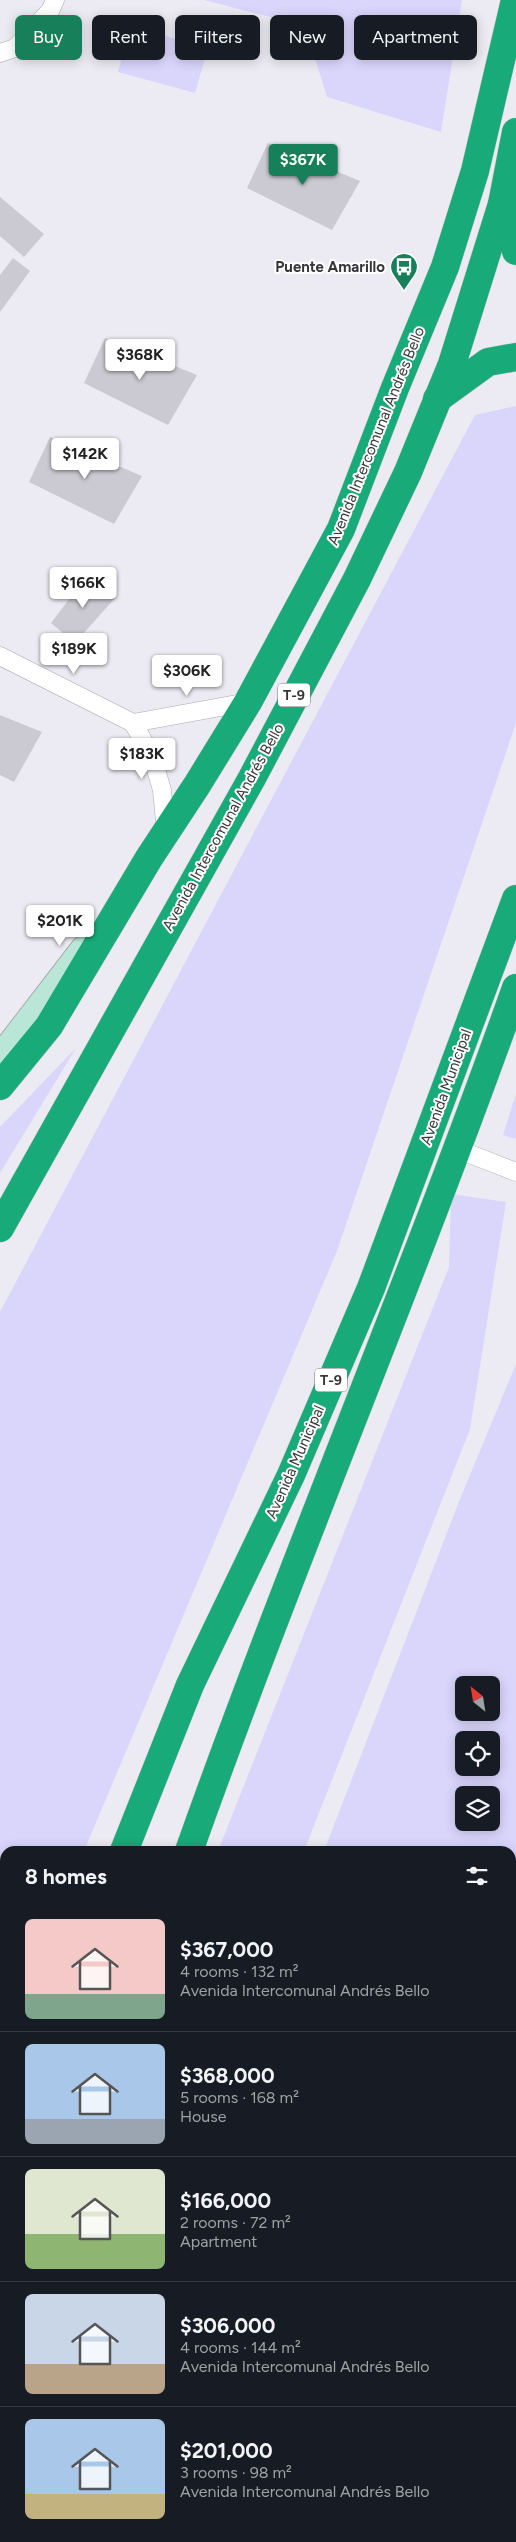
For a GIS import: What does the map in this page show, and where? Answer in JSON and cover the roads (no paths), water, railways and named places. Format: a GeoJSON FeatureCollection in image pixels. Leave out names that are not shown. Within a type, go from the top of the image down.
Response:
{"type":"FeatureCollection","features":[{"type":"Feature","properties":{"kind":"highway","name":"Avenida Intercomunal Andrés Bello"},"geometry":{"type":"LineString","coordinates":[[149,858],[248,702],[341,530],[395,388],[445,267],[475,171],[515,0]]}},
{"type":"Feature","properties":{"kind":"highway","name":"Avenida Intercomunal Andrés Bello"},"geometry":{"type":"LineString","coordinates":[[0,1228],[231,817],[357,580],[408,472],[452,364],[502,204],[516,132]]}},
{"type":"Feature","properties":{"kind":"highway"},"geometry":{"type":"LineString","coordinates":[[502,204],[516,251]]}},
{"type":"Feature","properties":{"kind":"highway"},"geometry":{"type":"LineString","coordinates":[[437,399],[488,362],[516,357]]}},
{"type":"Feature","properties":{"kind":"highway"},"geometry":{"type":"LineString","coordinates":[[0,1086],[49,1026],[149,858]]}},
{"type":"Feature","properties":{"kind":"highway","name":"Avenida Municipal"},"geometry":{"type":"LineString","coordinates":[[126,1846],[190,1685],[290,1475],[371,1288],[516,899]]}},
{"type":"Feature","properties":{"kind":"highway","name":"Avenida Municipal"},"geometry":{"type":"LineString","coordinates":[[191,1846],[230,1734],[457,1149],[516,988]]}},
{"type":"Feature","properties":{"kind":"main road","name":"Avenida Intercomunal Andrés Bello"},"geometry":{"type":"LineString","coordinates":[[0,1057],[80,953],[149,858]]}},
{"type":"Feature","properties":{"kind":"street"},"geometry":{"type":"LineString","coordinates":[[0,53],[15,48],[50,12],[55,0]]}},
{"type":"Feature","properties":{"kind":"street"},"geometry":{"type":"LineString","coordinates":[[0,656],[133,723],[152,756],[162,790],[166,833]]}},
{"type":"Feature","properties":{"kind":"street"},"geometry":{"type":"LineString","coordinates":[[133,723],[248,702]]}},
{"type":"Feature","properties":{"kind":"street"},"geometry":{"type":"LineString","coordinates":[[457,1149],[516,1172]]}},
{"type":"Feature","properties":{"kind":"place","name":"Puente Amarillo"},"geometry":{"type":"Point","coordinates":[404,291]}}]}
